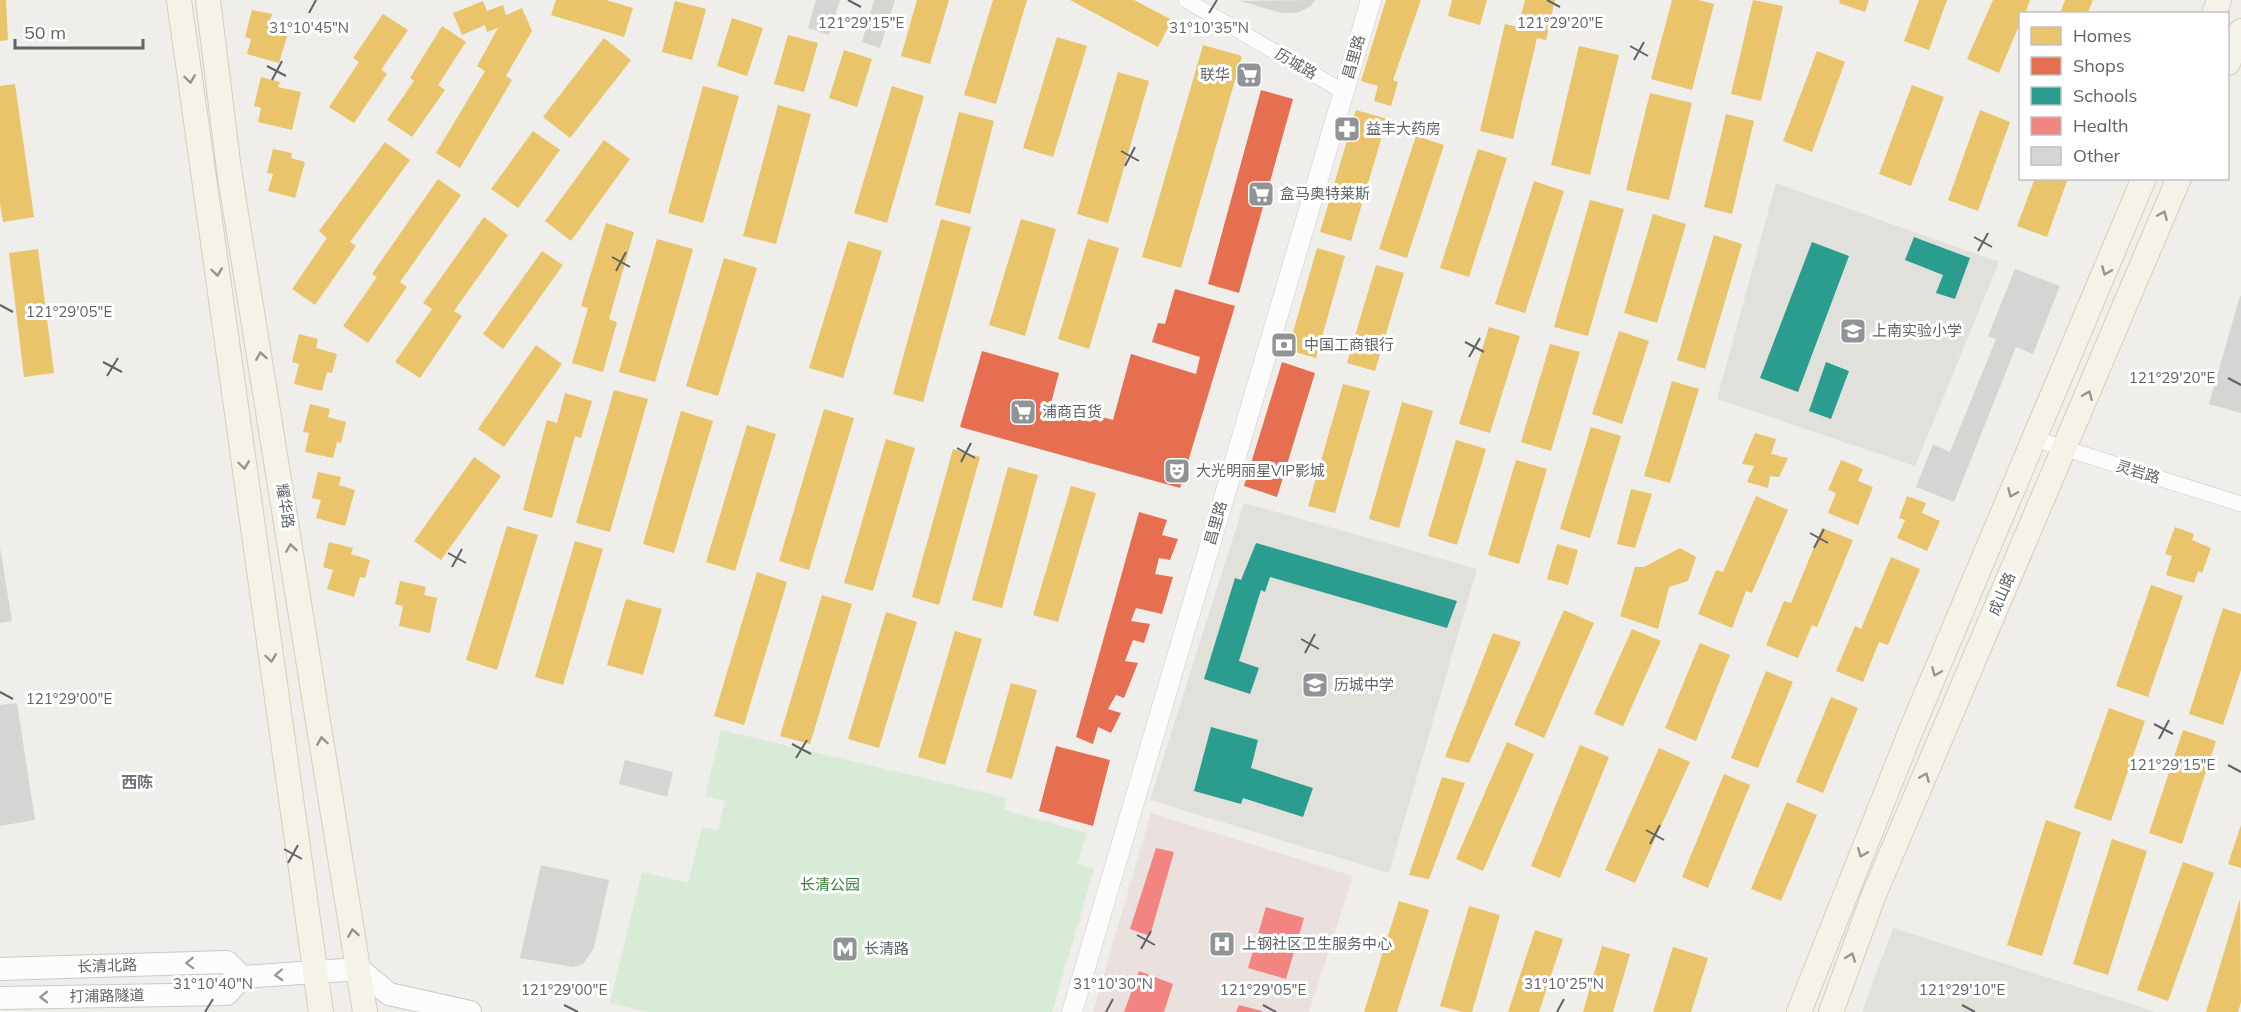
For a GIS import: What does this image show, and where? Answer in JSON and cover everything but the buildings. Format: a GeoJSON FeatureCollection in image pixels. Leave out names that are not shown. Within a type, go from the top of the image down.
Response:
{"type":"FeatureCollection","features":[{"type":"Feature","properties":{"kind":"main road"},"geometry":{"type":"LineString","coordinates":[[179,0],[321,1012]]}},
{"type":"Feature","properties":{"kind":"main road","name":"耀华路"},"geometry":{"type":"LineString","coordinates":[[208,0],[229,170],[365,1012]]}},
{"type":"Feature","properties":{"kind":"main road"},"geometry":{"type":"LineString","coordinates":[[2229,61],[2241,31]]}},
{"type":"Feature","properties":{"kind":"main road","name":"成山路"},"geometry":{"type":"LineString","coordinates":[[1799,1012],[1912,728],[2144,180]]}},
{"type":"Feature","properties":{"kind":"main road","name":"成山路"},"geometry":{"type":"LineString","coordinates":[[1831,1012],[1873,897],[2178,180]]}},
{"type":"Feature","properties":{"kind":"main road","name":"长清北路"},"geometry":{"type":"LineString","coordinates":[[0,969],[227,962],[242,977]]}},
{"type":"Feature","properties":{"kind":"main road"},"geometry":{"type":"LineString","coordinates":[[242,977],[359,969],[382,1003],[470,1012]]}},
{"type":"Feature","properties":{"kind":"main road","name":"打浦路隧道"},"geometry":{"type":"LineString","coordinates":[[0,998],[227,994],[242,977]]}},
{"type":"Feature","properties":{"kind":"street","name":"历城路"},"geometry":{"type":"LineString","coordinates":[[1186,0],[1344,92]]}},
{"type":"Feature","properties":{"kind":"street","name":"昌里路"},"geometry":{"type":"LineString","coordinates":[[1072,1012],[1371,0]]}},
{"type":"Feature","properties":{"kind":"street","name":"灵岩路"},"geometry":{"type":"LineString","coordinates":[[2035,439],[2241,504]]}},
{"type":"Feature","properties":{"kind":"shaded area","name":"上南实验小学"},"geometry":{"type":"Polygon","coordinates":[[[1776,183],[1999,262],[1915,466],[1717,399],[1776,183]]]}},
{"type":"Feature","properties":{"kind":"shaded area","name":"历城中学"},"geometry":{"type":"Polygon","coordinates":[[[1244,503],[1477,569],[1389,873],[1150,800],[1244,503]]]}},
{"type":"Feature","properties":{"kind":"shaded area","name":"上钢社区卫生服务中心"},"geometry":{"type":"Polygon","coordinates":[[[1151,813],[1353,876],[1309,1012],[1093,1012],[1151,813]]]}},
{"type":"Feature","properties":{"kind":"shaded area"},"geometry":{"type":"Polygon","coordinates":[[[1893,928],[2156,1012],[1862,1012],[1893,928]]]}},
{"type":"Feature","properties":{"kind":"green space","name":"长清公园"},"geometry":{"type":"Polygon","coordinates":[[[721,730],[1007,798],[1004,810],[1087,833],[1077,864],[1094,869],[1052,1012],[647,1012],[610,1003],[642,872],[688,883],[702,827],[718,830],[725,801],[705,796],[721,730]]]}},
{"type":"Feature","properties":{"kind":"place","name":"联华"},"geometry":{"type":"Point","coordinates":[1249,75]}},
{"type":"Feature","properties":{"kind":"place","name":"益丰大药房"},"geometry":{"type":"Point","coordinates":[1347,129]}},
{"type":"Feature","properties":{"kind":"place","name":"盒马奥特莱斯"},"geometry":{"type":"Point","coordinates":[1261,194]}},
{"type":"Feature","properties":{"kind":"place","name":"上南实验小学"},"geometry":{"type":"Point","coordinates":[1853,331]}},
{"type":"Feature","properties":{"kind":"place","name":"中国工商银行"},"geometry":{"type":"Point","coordinates":[1284,345]}},
{"type":"Feature","properties":{"kind":"place","name":"浦商百货"},"geometry":{"type":"Point","coordinates":[1023,412]}},
{"type":"Feature","properties":{"kind":"place","name":"大光明丽星VIP影城"},"geometry":{"type":"Point","coordinates":[1177,471]}},
{"type":"Feature","properties":{"kind":"place","name":"历城中学"},"geometry":{"type":"Point","coordinates":[1315,685]}},
{"type":"Feature","properties":{"kind":"place","name":"上钢社区卫生服务中心"},"geometry":{"type":"Point","coordinates":[1222,944]}},
{"type":"Feature","properties":{"kind":"place","name":"长清路"},"geometry":{"type":"Point","coordinates":[845,949]}},
{"type":"Feature","properties":{"kind":"district","name":"西陈"},"geometry":{"type":"Point","coordinates":[137,782]}}]}
